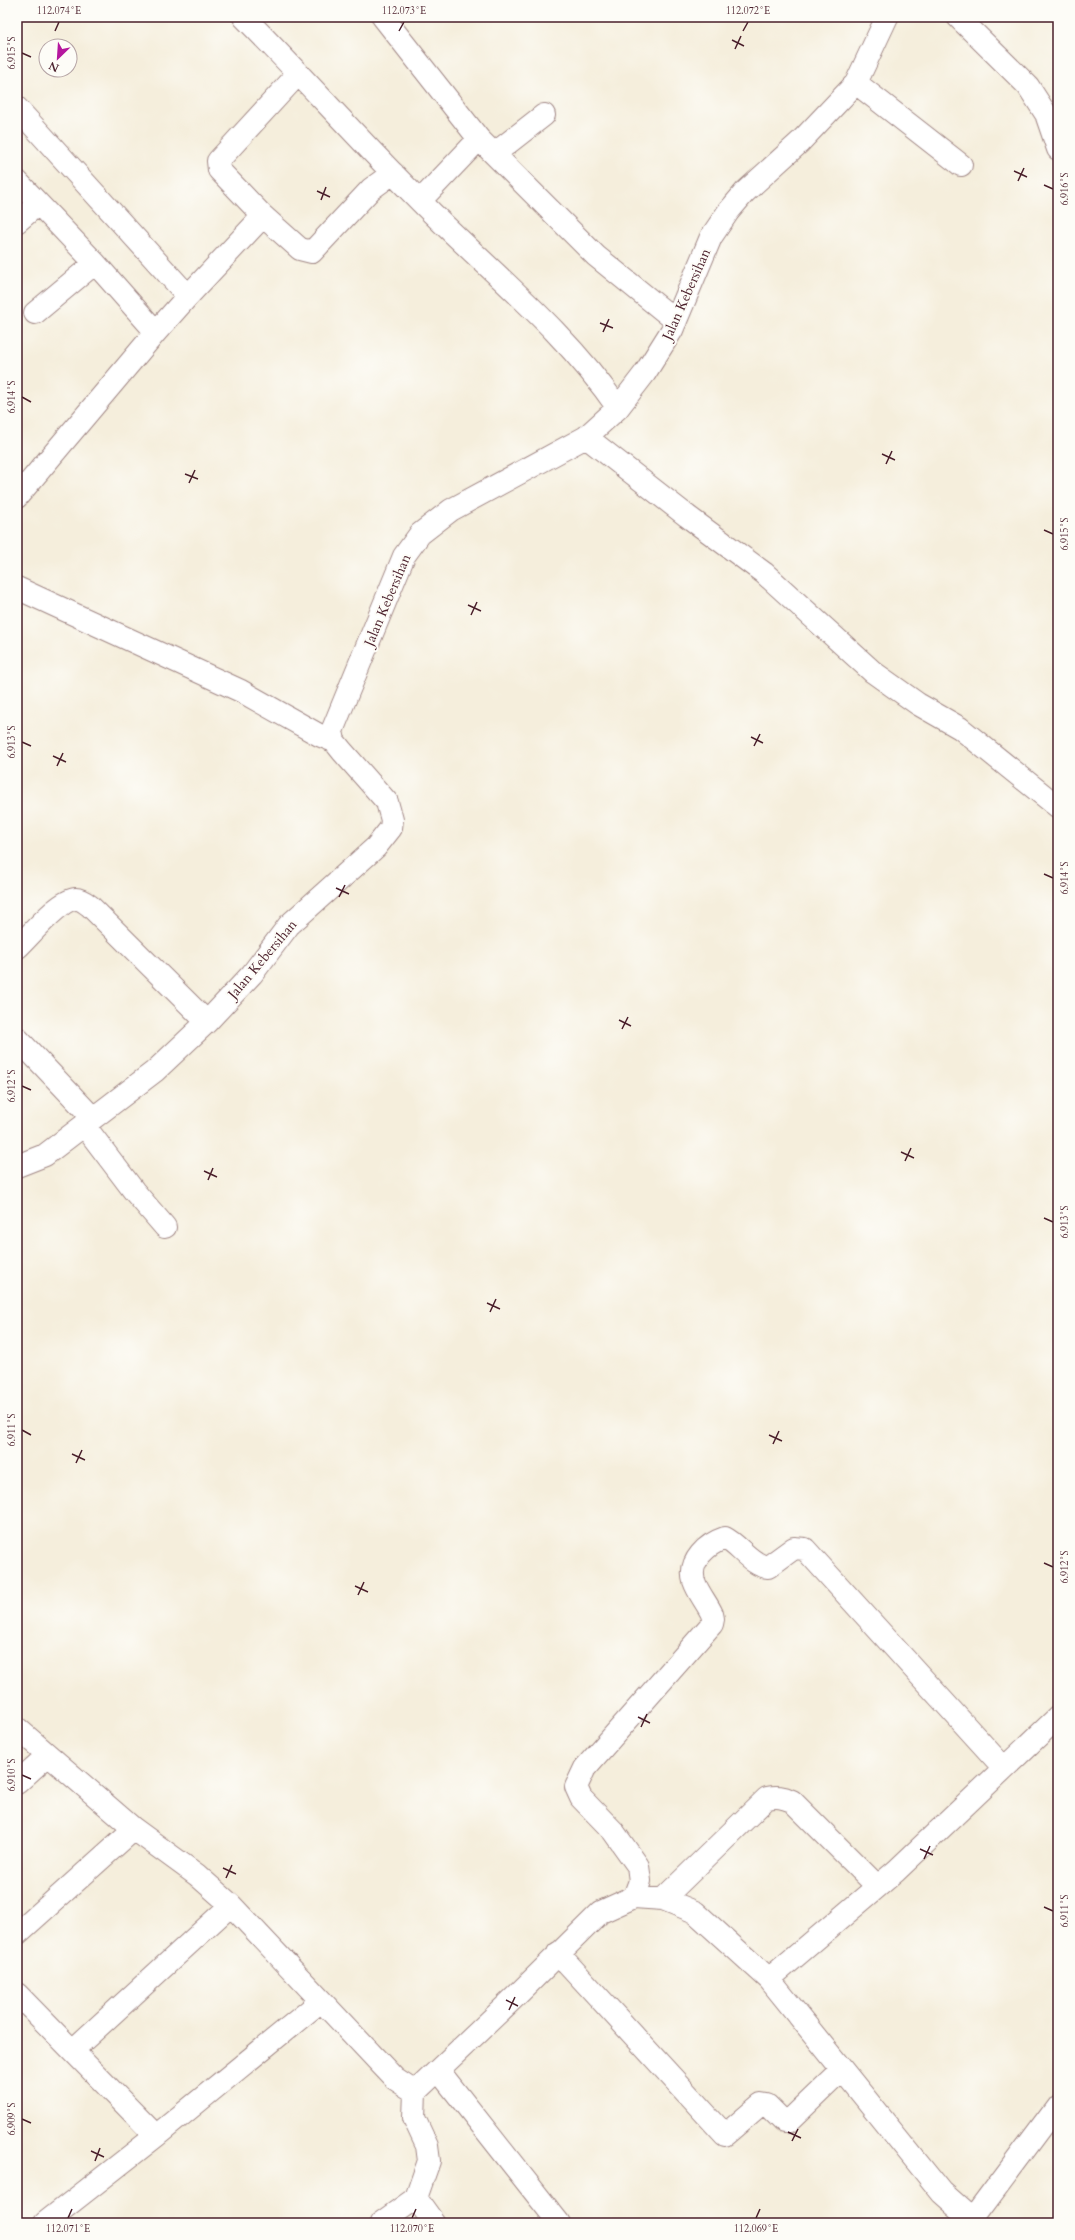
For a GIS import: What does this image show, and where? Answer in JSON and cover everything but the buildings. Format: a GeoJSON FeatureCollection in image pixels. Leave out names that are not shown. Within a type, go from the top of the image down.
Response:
{"type":"FeatureCollection","features":[{"type":"Feature","properties":{"kind":"street"},"geometry":{"type":"LineString","coordinates":[[244,17],[420,201],[573,350],[598,379],[618,408]]}},
{"type":"Feature","properties":{"kind":"street"},"geometry":{"type":"LineString","coordinates":[[384,17],[479,139],[596,256],[676,321]]}},
{"type":"Feature","properties":{"kind":"street","name":"Jalan Kebersihan"},"geometry":{"type":"LineString","coordinates":[[17,1166],[44,1155],[155,1071],[207,1022],[252,974],[289,925],[376,847],[391,828],[392,820],[387,802],[334,741],[332,731],[336,717],[357,673],[404,556],[420,534],[451,510],[586,437],[618,408],[645,373],[672,330],[711,237],[728,212],[745,192],[800,142],[856,83],[888,17]]}},
{"type":"Feature","properties":{"kind":"street"},"geometry":{"type":"LineString","coordinates":[[958,17],[1028,86],[1046,114],[1058,149]]}},
{"type":"Feature","properties":{"kind":"street"},"geometry":{"type":"LineString","coordinates":[[298,74],[218,161],[219,170],[263,216],[300,249],[312,252],[371,189],[393,173]]}},
{"type":"Feature","properties":{"kind":"street"},"geometry":{"type":"LineString","coordinates":[[856,83],[961,165]]}},
{"type":"Feature","properties":{"kind":"street"},"geometry":{"type":"LineString","coordinates":[[17,108],[188,296]]}},
{"type":"Feature","properties":{"kind":"street"},"geometry":{"type":"LineString","coordinates":[[494,154],[544,115]]}},
{"type":"Feature","properties":{"kind":"street"},"geometry":{"type":"LineString","coordinates":[[420,201],[479,139]]}},
{"type":"Feature","properties":{"kind":"street"},"geometry":{"type":"LineString","coordinates":[[17,181],[95,263],[156,332]]}},
{"type":"Feature","properties":{"kind":"street"},"geometry":{"type":"LineString","coordinates":[[17,222],[38,204]]}},
{"type":"Feature","properties":{"kind":"street"},"geometry":{"type":"LineString","coordinates":[[17,497],[156,332],[263,216]]}},
{"type":"Feature","properties":{"kind":"street"},"geometry":{"type":"LineString","coordinates":[[35,313],[95,263]]}},
{"type":"Feature","properties":{"kind":"street"},"geometry":{"type":"LineString","coordinates":[[586,437],[687,516],[764,573],[873,672],[918,704],[960,728],[1058,807]]}},
{"type":"Feature","properties":{"kind":"street"},"geometry":{"type":"LineString","coordinates":[[17,588],[241,691],[319,735],[334,741]]}},
{"type":"Feature","properties":{"kind":"street"},"geometry":{"type":"LineString","coordinates":[[17,948],[61,906],[73,900],[82,901],[90,906],[207,1022]]}},
{"type":"Feature","properties":{"kind":"street"},"geometry":{"type":"LineString","coordinates":[[17,1038],[88,1121],[134,1191],[165,1227]]}},
{"type":"Feature","properties":{"kind":"street"},"geometry":{"type":"LineString","coordinates":[[634,1897],[640,1881],[638,1866],[613,1831],[581,1798],[576,1787],[584,1768],[712,1624],[714,1619],[694,1581],[693,1572],[697,1558],[717,1541],[725,1538],[731,1541],[755,1561],[768,1567],[794,1548],[805,1549],[1003,1767]]}},
{"type":"Feature","properties":{"kind":"street"},"geometry":{"type":"LineString","coordinates":[[769,1979],[877,1886],[1058,1717]]}},
{"type":"Feature","properties":{"kind":"street"},"geometry":{"type":"LineString","coordinates":[[17,1728],[134,1829],[197,1875],[231,1905],[395,2079],[415,2092]]}},
{"type":"Feature","properties":{"kind":"street"},"geometry":{"type":"LineString","coordinates":[[17,1783],[48,1755]]}},
{"type":"Feature","properties":{"kind":"street"},"geometry":{"type":"LineString","coordinates":[[663,1899],[767,1798],[776,1796],[785,1798],[792,1802],[877,1886]]}},
{"type":"Feature","properties":{"kind":"street"},"geometry":{"type":"LineString","coordinates":[[17,1934],[134,1829]]}},
{"type":"Feature","properties":{"kind":"street"},"geometry":{"type":"LineString","coordinates":[[381,2223],[416,2198],[428,2161],[427,2146],[414,2118],[415,2092],[439,2071],[601,1912],[634,1897],[663,1899],[695,1912],[769,1979],[841,2071],[942,2193],[974,2222],[1058,2105]]}},
{"type":"Feature","properties":{"kind":"street"},"geometry":{"type":"LineString","coordinates":[[74,2050],[231,1905]]}},
{"type":"Feature","properties":{"kind":"street"},"geometry":{"type":"LineString","coordinates":[[558,1953],[725,2135],[762,2104],[767,2105],[784,2122],[788,2122],[841,2071]]}},
{"type":"Feature","properties":{"kind":"street"},"geometry":{"type":"LineString","coordinates":[[17,1994],[74,2050],[156,2136]]}},
{"type":"Feature","properties":{"kind":"street"},"geometry":{"type":"LineString","coordinates":[[45,2223],[156,2136],[321,2001]]}},
{"type":"Feature","properties":{"kind":"street"},"geometry":{"type":"LineString","coordinates":[[439,2071],[559,2223]]}},
{"type":"Feature","properties":{"kind":"street"},"geometry":{"type":"LineString","coordinates":[[416,2198],[434,2223]]}}]}
